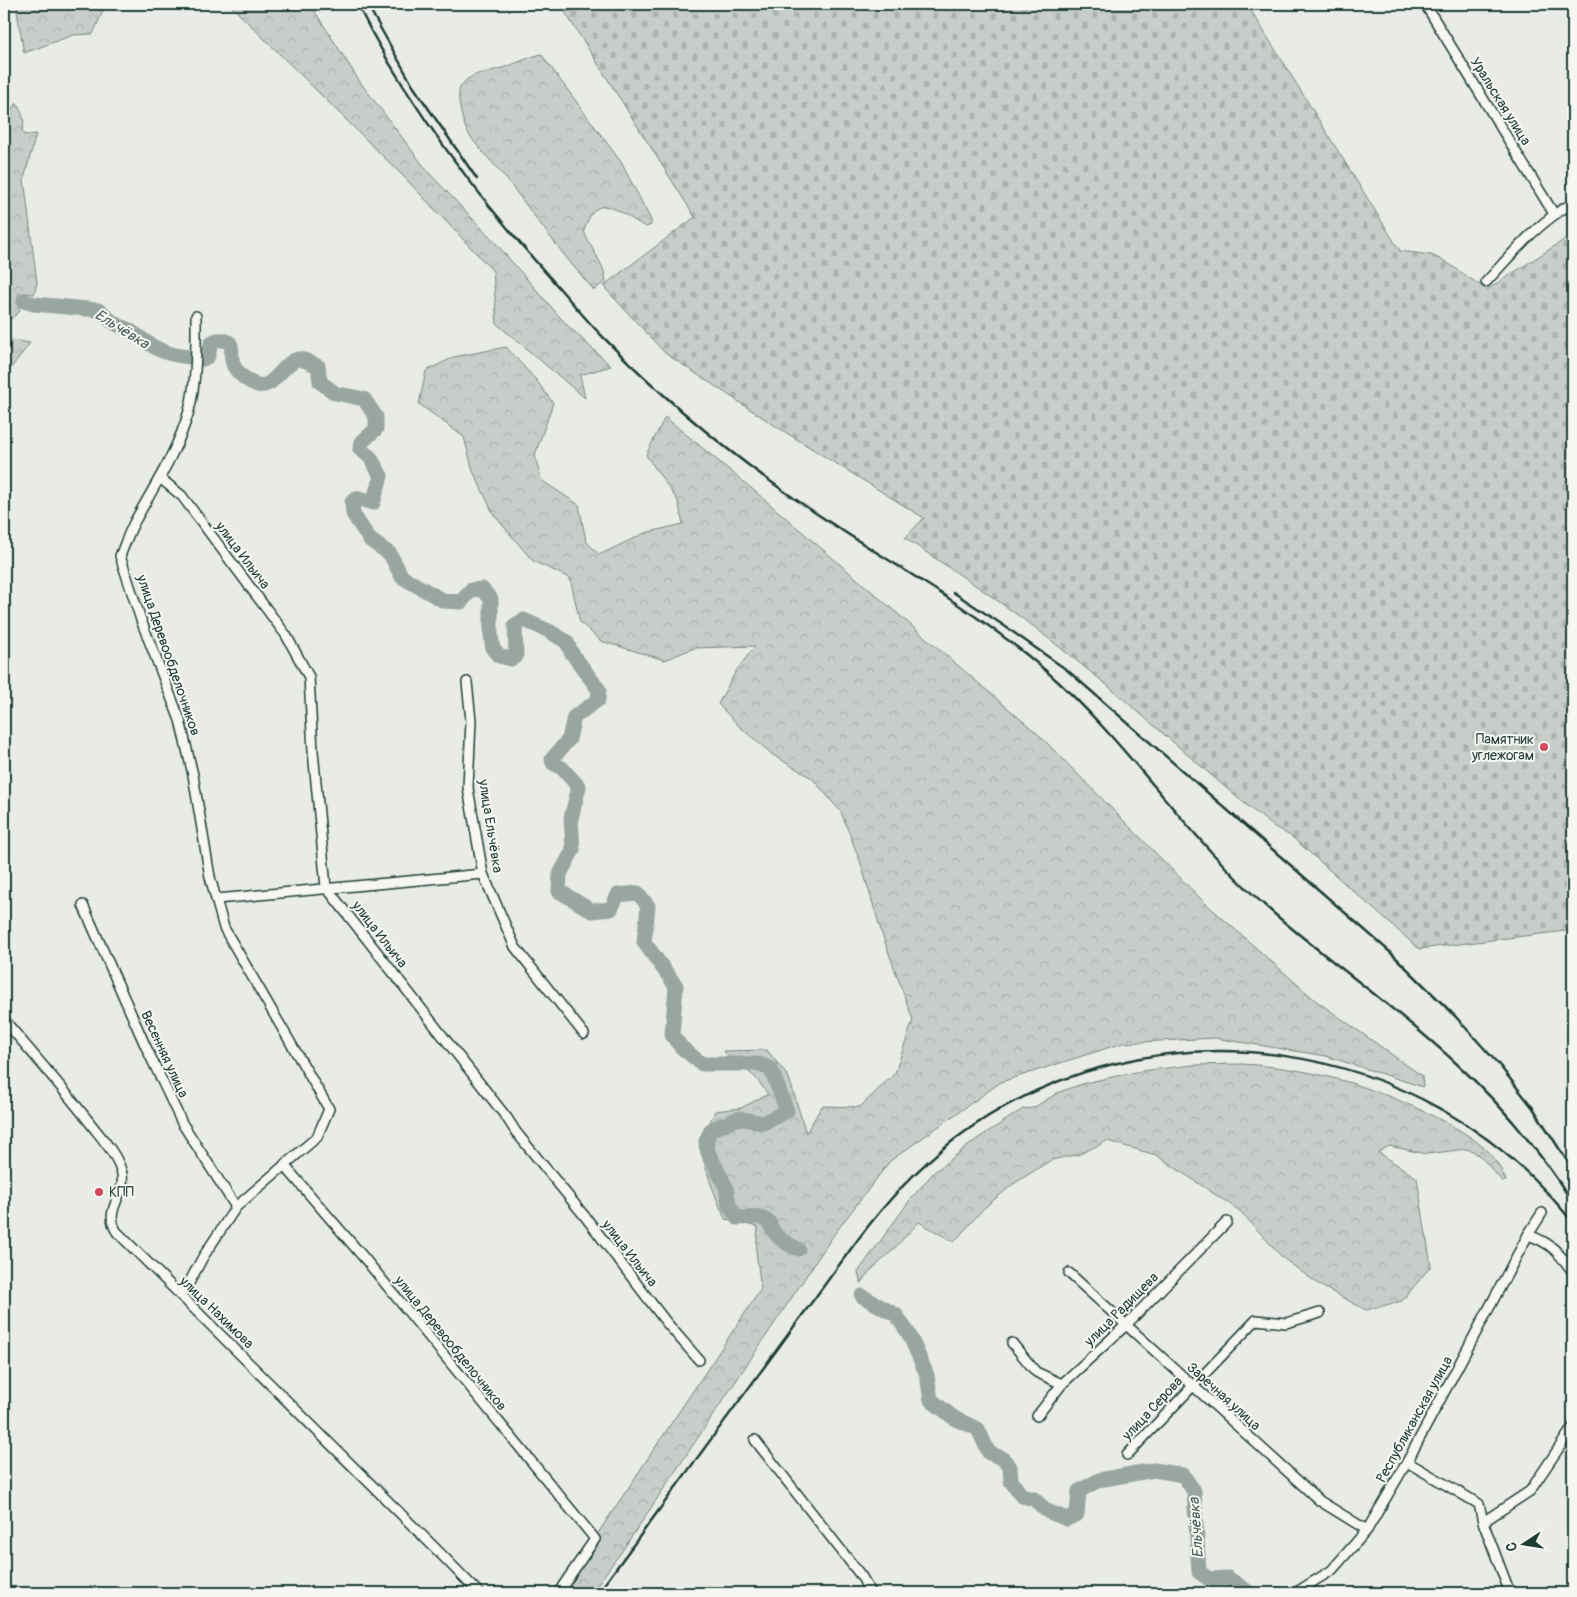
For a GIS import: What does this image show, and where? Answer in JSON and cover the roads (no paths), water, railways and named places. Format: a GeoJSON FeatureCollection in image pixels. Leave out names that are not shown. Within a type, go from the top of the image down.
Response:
{"type":"FeatureCollection","features":[{"type":"Feature","properties":{"kind":"street","name":"Уральская улица"},"geometry":{"type":"LineString","coordinates":[[1425,4],[1554,214]]}},
{"type":"Feature","properties":{"kind":"street"},"geometry":{"type":"LineString","coordinates":[[1486,282],[1523,242],[1554,214],[1573,203]]}},
{"type":"Feature","properties":{"kind":"street","name":"улица Деревообделочников"},"geometry":{"type":"LineString","coordinates":[[196,316],[196,368],[189,410],[179,439],[160,478],[134,523],[120,556],[141,620],[180,720],[192,775],[210,878],[224,928],[329,1109],[317,1137],[284,1165],[365,1259],[596,1539],[558,1593]]}},
{"type":"Feature","properties":{"kind":"street","name":"улица Ильича"},"geometry":{"type":"LineString","coordinates":[[160,478],[182,496],[286,635],[309,677],[313,751],[326,888],[666,1322],[699,1360]]}},
{"type":"Feature","properties":{"kind":"street","name":"улица Ельчёвка"},"geometry":{"type":"LineString","coordinates":[[467,682],[471,721],[468,788],[483,874],[515,947],[584,1034]]}},
{"type":"Feature","properties":{"kind":"street"},"geometry":{"type":"LineString","coordinates":[[217,898],[483,874]]}},
{"type":"Feature","properties":{"kind":"street","name":"Весенняя улица"},"geometry":{"type":"LineString","coordinates":[[83,905],[182,1123],[236,1208]]}},
{"type":"Feature","properties":{"kind":"street","name":"улица Нахимова"},"geometry":{"type":"LineString","coordinates":[[4,1020],[55,1079],[120,1167],[123,1180],[121,1192],[111,1215],[114,1227],[479,1593]]}},
{"type":"Feature","properties":{"kind":"street"},"geometry":{"type":"LineString","coordinates":[[180,1295],[189,1283],[203,1256],[236,1208],[284,1165]]}},
{"type":"Feature","properties":{"kind":"street","name":"Республиканская улица"},"geometry":{"type":"LineString","coordinates":[[1295,1593],[1332,1570],[1368,1530],[1407,1462],[1528,1235],[1542,1213]]}},
{"type":"Feature","properties":{"kind":"street","name":"улица Радищева"},"geometry":{"type":"LineString","coordinates":[[1037,1416],[1062,1384],[1125,1326],[1227,1222]]}},
{"type":"Feature","properties":{"kind":"street"},"geometry":{"type":"LineString","coordinates":[[1528,1235],[1544,1241],[1562,1257],[1573,1272]]}},
{"type":"Feature","properties":{"kind":"street","name":"Заречная улица"},"geometry":{"type":"LineString","coordinates":[[1069,1273],[1125,1326],[1193,1385],[1320,1501],[1368,1530]]}},
{"type":"Feature","properties":{"kind":"street","name":"улица Серова"},"geometry":{"type":"LineString","coordinates":[[1127,1455],[1256,1320],[1286,1323],[1320,1313]]}},
{"type":"Feature","properties":{"kind":"street"},"geometry":{"type":"LineString","coordinates":[[1012,1344],[1036,1372],[1062,1384]]}},
{"type":"Feature","properties":{"kind":"street"},"geometry":{"type":"LineString","coordinates":[[1483,1522],[1530,1491],[1573,1427]]}},
{"type":"Feature","properties":{"kind":"street"},"geometry":{"type":"LineString","coordinates":[[755,1440],[862,1577],[870,1593]]}},
{"type":"Feature","properties":{"kind":"street"},"geometry":{"type":"LineString","coordinates":[[1407,1462],[1479,1504],[1483,1522],[1510,1593]]}},
{"type":"Feature","properties":{"kind":"waterway","name":"Ельчёвка"},"geometry":{"type":"LineString","coordinates":[[24,301],[34,304],[98,310],[115,323],[156,348],[170,354],[190,357]]}},
{"type":"Feature","properties":{"kind":"waterway","name":"Ельчёвка"},"geometry":{"type":"LineString","coordinates":[[203,359],[208,356],[211,343],[215,340],[227,341],[231,345],[232,360],[237,370],[249,381],[262,386],[273,380],[288,364],[300,359],[318,366],[320,382],[335,393],[364,399],[376,417],[376,429],[362,442],[360,449],[370,457],[381,476],[373,503],[357,498],[352,502],[353,514],[370,540],[390,554],[402,577],[444,601],[461,602],[471,590],[482,589],[491,599],[491,636],[493,649],[499,656],[511,659],[516,656],[515,625],[524,620],[549,631],[567,642],[571,652],[599,690],[598,700],[574,717],[569,739],[552,759],[553,763],[562,768],[579,787],[571,818],[573,850],[560,874],[559,891],[592,911],[611,909],[618,895],[638,893],[648,906],[644,942],[676,986],[672,1035],[681,1047],[702,1064],[759,1064],[771,1069],[787,1111],[763,1123],[739,1118],[711,1130],[706,1141],[708,1152],[726,1187],[729,1205],[737,1218],[760,1217],[769,1222],[780,1239],[798,1249]]}},
{"type":"Feature","properties":{"kind":"waterway","name":"Ельчёвка"},"geometry":{"type":"LineString","coordinates":[[862,1296],[896,1315],[909,1334],[927,1375],[931,1400],[954,1418],[978,1429],[989,1453],[1002,1458],[1010,1467],[1011,1481],[1022,1496],[1034,1499],[1047,1511],[1067,1519],[1077,1514],[1079,1491],[1099,1480],[1154,1470],[1183,1475],[1194,1491],[1199,1572],[1209,1579],[1228,1578],[1250,1593]]}},
{"type":"Feature","properties":{"kind":"railway"},"geometry":{"type":"LineString","coordinates":[[357,4],[376,40],[419,111],[467,178],[519,242],[581,313],[623,357],[685,414],[751,467],[808,508],[980,620],[1045,670],[1104,728],[1184,821],[1240,882],[1293,930],[1411,1024],[1473,1079],[1520,1130],[1548,1166],[1573,1203]]}},
{"type":"Feature","properties":{"kind":"railway"},"geometry":{"type":"LineString","coordinates":[[367,4],[413,86],[477,179]]}},
{"type":"Feature","properties":{"kind":"railway"},"geometry":{"type":"LineString","coordinates":[[953,592],[1067,670],[1390,952],[1455,1016],[1500,1066],[1533,1108],[1573,1170]]}},
{"type":"Feature","properties":{"kind":"railway"},"geometry":{"type":"LineString","coordinates":[[598,1593],[856,1242],[890,1200],[915,1174],[955,1139],[1031,1093],[1112,1064],[1196,1052],[1281,1055],[1363,1075],[1441,1109],[1512,1159],[1573,1223]]}},
{"type":"Feature","properties":{"kind":"place","name":"Памятник углежогам"},"geometry":{"type":"Point","coordinates":[1544,747]}},
{"type":"Feature","properties":{"kind":"place","name":"КПП"},"geometry":{"type":"Point","coordinates":[99,1192]}}]}
